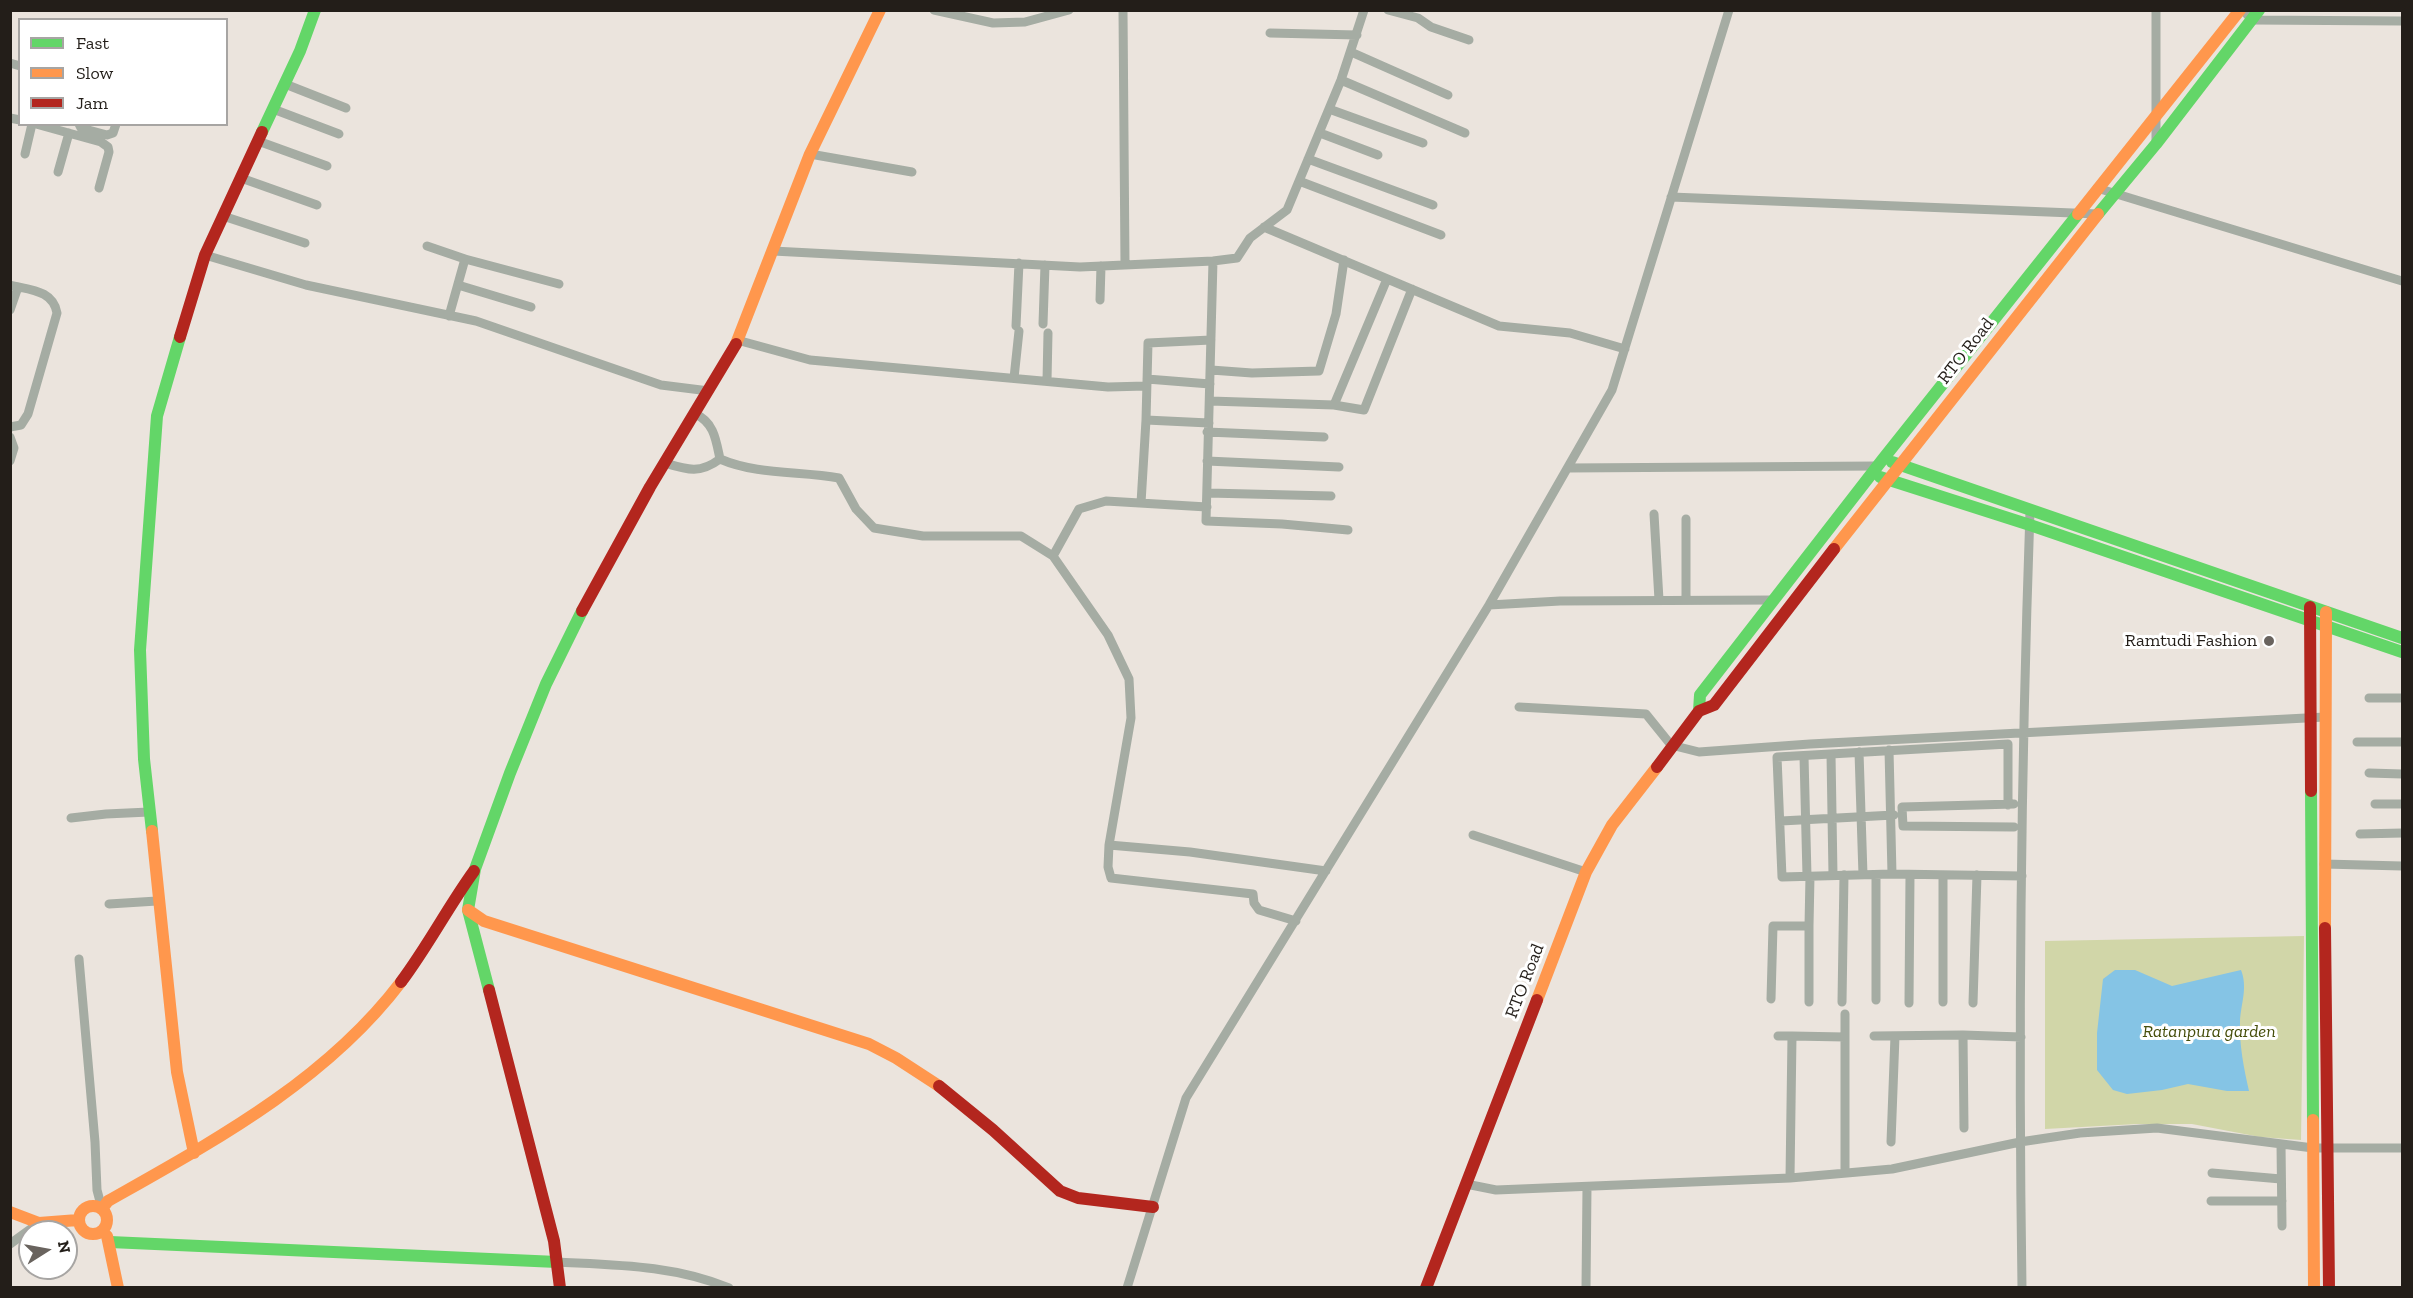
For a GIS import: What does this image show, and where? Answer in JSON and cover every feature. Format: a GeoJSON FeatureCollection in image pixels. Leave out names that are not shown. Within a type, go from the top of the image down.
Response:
{"type":"FeatureCollection","features":[{"type":"Feature","properties":{"kind":"street"},"geometry":{"type":"LineString","coordinates":[[194,1153],[177,1072],[157,901],[144,759],[140,650],[157,416],[205,255],[285,84],[315,10]]}},
{"type":"Feature","properties":{"kind":"street"},"geometry":{"type":"LineString","coordinates":[[560,1287],[554,1241],[468,910],[476,869],[510,773],[546,684],[602,572],[732,353],[810,153],[880,10]]}},
{"type":"Feature","properties":{"kind":"street"},"geometry":{"type":"LineString","coordinates":[[934,10],[993,23],[1025,22],[1069,10]]}},
{"type":"Feature","properties":{"kind":"street"},"geometry":{"type":"LineString","coordinates":[[1123,10],[1125,265]]}},
{"type":"Feature","properties":{"kind":"street"},"geometry":{"type":"LineString","coordinates":[[773,250],[1019,264],[1101,266],[1237,258],[1250,238],[1287,210],[1341,80],[1364,10]]}},
{"type":"Feature","properties":{"kind":"street"},"geometry":{"type":"LineString","coordinates":[[1388,10],[1418,18],[1431,27],[1469,40]]}},
{"type":"Feature","properties":{"kind":"street"},"geometry":{"type":"LineString","coordinates":[[1127,1287],[1186,1098],[1489,605],[1612,390],[1729,10]]}},
{"type":"Feature","properties":{"kind":"street"},"geometry":{"type":"LineString","coordinates":[[2156,10],[2156,144]]}},
{"type":"Feature","properties":{"kind":"street"},"geometry":{"type":"LineString","coordinates":[[2241,10],[2256,15],[2403,21]]}},
{"type":"Feature","properties":{"kind":"street","name":"RTO Road"},"geometry":{"type":"LineString","coordinates":[[1699,711],[1700,695],[1877,466],[2077,212],[2241,10]]}},
{"type":"Feature","properties":{"kind":"street","name":"RTO Road"},"geometry":{"type":"LineString","coordinates":[[1426,1287],[1587,872],[1612,825],[1699,711],[1714,705],[1888,479],[2156,144],[2256,15]]}},
{"type":"Feature","properties":{"kind":"street"},"geometry":{"type":"LineString","coordinates":[[1270,33],[1357,35]]}},
{"type":"Feature","properties":{"kind":"street"},"geometry":{"type":"LineString","coordinates":[[1351,52],[1448,95]]}},
{"type":"Feature","properties":{"kind":"street"},"geometry":{"type":"LineString","coordinates":[[1341,80],[1466,133]]}},
{"type":"Feature","properties":{"kind":"street"},"geometry":{"type":"LineString","coordinates":[[285,84],[346,108]]}},
{"type":"Feature","properties":{"kind":"street"},"geometry":{"type":"LineString","coordinates":[[1329,109],[1423,143]]}},
{"type":"Feature","properties":{"kind":"street"},"geometry":{"type":"LineString","coordinates":[[273,110],[339,134]]}},
{"type":"Feature","properties":{"kind":"street"},"geometry":{"type":"LineString","coordinates":[[24,154],[33,126]]}},
{"type":"Feature","properties":{"kind":"street"},"geometry":{"type":"LineString","coordinates":[[42,126],[101,142],[108,147],[110,152],[99,188]]}},
{"type":"Feature","properties":{"kind":"street"},"geometry":{"type":"LineString","coordinates":[[80,126],[107,135],[113,133],[115,126]]}},
{"type":"Feature","properties":{"kind":"street"},"geometry":{"type":"LineString","coordinates":[[58,172],[69,133]]}},
{"type":"Feature","properties":{"kind":"street"},"geometry":{"type":"LineString","coordinates":[[1320,134],[1378,155]]}},
{"type":"Feature","properties":{"kind":"street"},"geometry":{"type":"LineString","coordinates":[[258,141],[327,166]]}},
{"type":"Feature","properties":{"kind":"street"},"geometry":{"type":"LineString","coordinates":[[810,153],[912,172]]}},
{"type":"Feature","properties":{"kind":"street"},"geometry":{"type":"LineString","coordinates":[[1308,159],[1432,205]]}},
{"type":"Feature","properties":{"kind":"street"},"geometry":{"type":"LineString","coordinates":[[241,178],[317,205]]}},
{"type":"Feature","properties":{"kind":"street"},"geometry":{"type":"LineString","coordinates":[[1299,182],[1440,235]]}},
{"type":"Feature","properties":{"kind":"street"},"geometry":{"type":"LineString","coordinates":[[2097,188],[2403,281]]}},
{"type":"Feature","properties":{"kind":"street"},"geometry":{"type":"LineString","coordinates":[[1671,197],[2098,214]]}},
{"type":"Feature","properties":{"kind":"street"},"geometry":{"type":"LineString","coordinates":[[223,216],[305,243]]}},
{"type":"Feature","properties":{"kind":"street"},"geometry":{"type":"LineString","coordinates":[[1264,227],[1499,326],[1570,333],[1625,349]]}},
{"type":"Feature","properties":{"kind":"street"},"geometry":{"type":"LineString","coordinates":[[427,246],[465,259],[559,284]]}},
{"type":"Feature","properties":{"kind":"street"},"geometry":{"type":"LineString","coordinates":[[205,255],[306,285],[476,321],[661,385],[709,391]]}},
{"type":"Feature","properties":{"kind":"street"},"geometry":{"type":"LineString","coordinates":[[449,316],[465,259]]}},
{"type":"Feature","properties":{"kind":"street"},"geometry":{"type":"LineString","coordinates":[[1213,261],[1206,521],[1282,524],[1348,530]]}},
{"type":"Feature","properties":{"kind":"street"},"geometry":{"type":"LineString","coordinates":[[1211,370],[1252,373],[1319,371],[1336,314],[1344,261]]}},
{"type":"Feature","properties":{"kind":"street"},"geometry":{"type":"LineString","coordinates":[[1014,378],[1019,264]]}},
{"type":"Feature","properties":{"kind":"street"},"geometry":{"type":"LineString","coordinates":[[1043,324],[1045,265]]}},
{"type":"Feature","properties":{"kind":"street"},"geometry":{"type":"LineString","coordinates":[[1100,300],[1101,266]]}},
{"type":"Feature","properties":{"kind":"street"},"geometry":{"type":"LineString","coordinates":[[1334,405],[1388,279]]}},
{"type":"Feature","properties":{"kind":"street"},"geometry":{"type":"LineString","coordinates":[[458,285],[531,307]]}},
{"type":"Feature","properties":{"kind":"street"},"geometry":{"type":"LineString","coordinates":[[10,310],[14,286],[48,296],[55,302],[57,313],[28,414],[21,425],[10,427]]}},
{"type":"Feature","properties":{"kind":"street"},"geometry":{"type":"LineString","coordinates":[[1210,401],[1334,405],[1364,410],[1412,289]]}},
{"type":"Feature","properties":{"kind":"street"},"geometry":{"type":"LineString","coordinates":[[1047,381],[1048,333]]}},
{"type":"Feature","properties":{"kind":"street"},"geometry":{"type":"LineString","coordinates":[[737,340],[810,360],[1108,387],[1147,383],[1210,384]]}},
{"type":"Feature","properties":{"kind":"street"},"geometry":{"type":"LineString","coordinates":[[1141,503],[1148,343],[1211,340]]}},
{"type":"Feature","properties":{"kind":"street"},"geometry":{"type":"LineString","coordinates":[[696,414],[705,418],[715,434],[720,459]]}},
{"type":"Feature","properties":{"kind":"street"},"geometry":{"type":"LineString","coordinates":[[1146,420],[1208,428],[1324,436]]}},
{"type":"Feature","properties":{"kind":"street"},"geometry":{"type":"LineString","coordinates":[[10,437],[14,448],[10,461]]}},
{"type":"Feature","properties":{"kind":"street"},"geometry":{"type":"LineString","coordinates":[[665,463],[686,469],[707,468],[720,459]]}},
{"type":"Feature","properties":{"kind":"street"},"geometry":{"type":"LineString","coordinates":[[720,459],[739,467],[839,478],[856,509],[874,528],[923,536],[1021,536],[1053,556],[1108,635],[1129,679],[1131,718],[1109,845],[1108,867],[1111,878],[1253,894],[1254,903],[1259,910],[1296,921]]}},
{"type":"Feature","properties":{"kind":"street"},"geometry":{"type":"LineString","coordinates":[[1207,461],[1339,467]]}},
{"type":"Feature","properties":{"kind":"street"},"geometry":{"type":"LineString","coordinates":[[1568,468],[1899,465],[2403,638]]}},
{"type":"Feature","properties":{"kind":"street"},"geometry":{"type":"LineString","coordinates":[[1877,466],[1888,479],[2403,652]]}},
{"type":"Feature","properties":{"kind":"street"},"geometry":{"type":"LineString","coordinates":[[1208,493],[1331,496]]}},
{"type":"Feature","properties":{"kind":"street"},"geometry":{"type":"LineString","coordinates":[[1053,556],[1079,509],[1106,501],[1208,507]]}},
{"type":"Feature","properties":{"kind":"street"},"geometry":{"type":"LineString","coordinates":[[2022,1287],[2020,1142],[2022,804],[2030,511]]}},
{"type":"Feature","properties":{"kind":"street"},"geometry":{"type":"LineString","coordinates":[[1654,514],[1659,600]]}},
{"type":"Feature","properties":{"kind":"street"},"geometry":{"type":"LineString","coordinates":[[1686,519],[1686,600]]}},
{"type":"Feature","properties":{"kind":"street"},"geometry":{"type":"LineString","coordinates":[[1820,542],[1831,552]]}},
{"type":"Feature","properties":{"kind":"street"},"geometry":{"type":"LineString","coordinates":[[1489,605],[1659,600],[1775,600]]}},
{"type":"Feature","properties":{"kind":"street"},"geometry":{"type":"LineString","coordinates":[[2310,607],[2314,1287]]}},
{"type":"Feature","properties":{"kind":"street"},"geometry":{"type":"LineString","coordinates":[[2326,612],[2324,864],[2329,1287]]}},
{"type":"Feature","properties":{"kind":"street"},"geometry":{"type":"LineString","coordinates":[[2369,698],[2403,698]]}},
{"type":"Feature","properties":{"kind":"street"},"geometry":{"type":"LineString","coordinates":[[1519,707],[1646,714],[1671,745],[1699,752],[2325,717]]}},
{"type":"Feature","properties":{"kind":"street"},"geometry":{"type":"LineString","coordinates":[[2357,742],[2403,742]]}},
{"type":"Feature","properties":{"kind":"street"},"geometry":{"type":"LineString","coordinates":[[2008,805],[2008,744],[1777,757],[1782,877],[1892,874],[2022,876]]}},
{"type":"Feature","properties":{"kind":"street"},"geometry":{"type":"LineString","coordinates":[[1889,750],[1892,874]]}},
{"type":"Feature","properties":{"kind":"street"},"geometry":{"type":"LineString","coordinates":[[1859,752],[1863,875]]}},
{"type":"Feature","properties":{"kind":"street"},"geometry":{"type":"LineString","coordinates":[[1831,754],[1833,875]]}},
{"type":"Feature","properties":{"kind":"street"},"geometry":{"type":"LineString","coordinates":[[1804,756],[1809,1002]]}},
{"type":"Feature","properties":{"kind":"street"},"geometry":{"type":"LineString","coordinates":[[2369,773],[2403,774]]}},
{"type":"Feature","properties":{"kind":"street"},"geometry":{"type":"LineString","coordinates":[[2014,827],[1903,826],[1902,807],[2022,804]]}},
{"type":"Feature","properties":{"kind":"street"},"geometry":{"type":"LineString","coordinates":[[2374,804],[2403,804]]}},
{"type":"Feature","properties":{"kind":"street"},"geometry":{"type":"LineString","coordinates":[[71,818],[149,812]]}},
{"type":"Feature","properties":{"kind":"street"},"geometry":{"type":"LineString","coordinates":[[1781,821],[1903,815]]}},
{"type":"Feature","properties":{"kind":"street"},"geometry":{"type":"LineString","coordinates":[[2360,834],[2403,833]]}},
{"type":"Feature","properties":{"kind":"street"},"geometry":{"type":"LineString","coordinates":[[1473,836],[1587,872]]}},
{"type":"Feature","properties":{"kind":"street"},"geometry":{"type":"LineString","coordinates":[[1109,845],[1190,852],[1326,871]]}},
{"type":"Feature","properties":{"kind":"street"},"geometry":{"type":"LineString","coordinates":[[2324,864],[2403,866]]}},
{"type":"Feature","properties":{"kind":"street"},"geometry":{"type":"LineString","coordinates":[[102,1209],[108,1201],[194,1153],[260,1112],[351,1038],[387,1000],[418,960],[453,900],[476,869]]}},
{"type":"Feature","properties":{"kind":"street"},"geometry":{"type":"LineString","coordinates":[[1842,1002],[1844,875]]}},
{"type":"Feature","properties":{"kind":"street"},"geometry":{"type":"LineString","coordinates":[[1876,875],[1876,1000]]}},
{"type":"Feature","properties":{"kind":"street"},"geometry":{"type":"LineString","coordinates":[[1909,1003],[1910,875]]}},
{"type":"Feature","properties":{"kind":"street"},"geometry":{"type":"LineString","coordinates":[[1943,875],[1943,1002]]}},
{"type":"Feature","properties":{"kind":"street"},"geometry":{"type":"LineString","coordinates":[[1973,1003],[1977,875]]}},
{"type":"Feature","properties":{"kind":"street"},"geometry":{"type":"LineString","coordinates":[[109,904],[157,901]]}},
{"type":"Feature","properties":{"kind":"street"},"geometry":{"type":"LineString","coordinates":[[468,910],[484,921],[869,1044],[894,1056],[954,1099],[1060,1191],[1078,1198],[1153,1207]]}},
{"type":"Feature","properties":{"kind":"street"},"geometry":{"type":"LineString","coordinates":[[1771,999],[1773,926],[1809,926]]}},
{"type":"Feature","properties":{"kind":"street"},"geometry":{"type":"LineString","coordinates":[[79,959],[97,1190],[107,1221],[104,1229],[97,1234],[88,1234],[81,1229],[78,1220],[84,1208],[93,1206],[102,1209]]}},
{"type":"Feature","properties":{"kind":"street"},"geometry":{"type":"LineString","coordinates":[[1845,1014],[1845,1173]]}},
{"type":"Feature","properties":{"kind":"street"},"geometry":{"type":"LineString","coordinates":[[1963,1035],[1964,1128]]}},
{"type":"Feature","properties":{"kind":"street"},"geometry":{"type":"LineString","coordinates":[[1778,1036],[1845,1037]]}},
{"type":"Feature","properties":{"kind":"street"},"geometry":{"type":"LineString","coordinates":[[1790,1178],[1792,1036]]}},
{"type":"Feature","properties":{"kind":"street"},"geometry":{"type":"LineString","coordinates":[[1874,1036],[2021,1037]]}},
{"type":"Feature","properties":{"kind":"street"},"geometry":{"type":"LineString","coordinates":[[1892,1142],[1896,1036]]}},
{"type":"Feature","properties":{"kind":"street"},"geometry":{"type":"LineString","coordinates":[[1466,1184],[1496,1190],[1790,1178],[1892,1169],[2020,1142],[2080,1133],[2157,1128],[2313,1148],[2403,1148]]}},
{"type":"Feature","properties":{"kind":"street"},"geometry":{"type":"LineString","coordinates":[[2280,1144],[2282,1226]]}},
{"type":"Feature","properties":{"kind":"street"},"geometry":{"type":"LineString","coordinates":[[2212,1173],[2281,1179]]}},
{"type":"Feature","properties":{"kind":"street"},"geometry":{"type":"LineString","coordinates":[[1586,1287],[1587,1187]]}},
{"type":"Feature","properties":{"kind":"street"},"geometry":{"type":"LineString","coordinates":[[2211,1201],[2282,1201]]}},
{"type":"Feature","properties":{"kind":"street"},"geometry":{"type":"LineString","coordinates":[[10,1212],[31,1220]]}},
{"type":"Feature","properties":{"kind":"street"},"geometry":{"type":"LineString","coordinates":[[104,1229],[110,1242],[118,1287]]}},
{"type":"Feature","properties":{"kind":"street"},"geometry":{"type":"LineString","coordinates":[[110,1242],[654,1267],[729,1287]]}},
{"type":"Feature","properties":{"kind":"green space","name":"Ratanpura garden"},"geometry":{"type":"Polygon","coordinates":[[[2304,936],[2301,1140],[2260,1137],[2192,1124],[2137,1124],[2045,1129],[2045,941],[2304,936]]]}},
{"type":"Feature","properties":{"kind":"water"},"geometry":{"type":"Polygon","coordinates":[[[2115,970],[2135,970],[2172,986],[2241,970],[2244,989],[2240,1039],[2249,1091],[2227,1091],[2188,1084],[2127,1094],[2113,1090],[2097,1070],[2097,1033],[2103,979],[2115,970]]]}},
{"type":"Feature","properties":{"kind":"traffic: fast"},"geometry":{"type":"LineString","coordinates":[[262,132],[300,51],[315,10]]}},
{"type":"Feature","properties":{"kind":"traffic: fast"},"geometry":{"type":"LineString","coordinates":[[2098,214],[2156,144],[2259,10]]}},
{"type":"Feature","properties":{"kind":"traffic: fast"},"geometry":{"type":"LineString","coordinates":[[1699,711],[1700,695],[1883,459],[2078,214]]}},
{"type":"Feature","properties":{"kind":"traffic: fast"},"geometry":{"type":"LineString","coordinates":[[152,831],[144,759],[140,650],[157,416],[180,337]]}},
{"type":"Feature","properties":{"kind":"traffic: fast"},"geometry":{"type":"LineString","coordinates":[[1892,462],[2402,638]]}},
{"type":"Feature","properties":{"kind":"traffic: fast"},"geometry":{"type":"LineString","coordinates":[[1880,477],[2030,525],[2402,652]]}},
{"type":"Feature","properties":{"kind":"traffic: fast"},"geometry":{"type":"LineString","coordinates":[[489,990],[468,910],[475,869],[546,684],[582,611]]}},
{"type":"Feature","properties":{"kind":"traffic: fast"},"geometry":{"type":"LineString","coordinates":[[2311,791],[2313,1120]]}},
{"type":"Feature","properties":{"kind":"traffic: fast"},"geometry":{"type":"LineString","coordinates":[[110,1242],[557,1262]]}},
{"type":"Feature","properties":{"kind":"traffic: slow"},"geometry":{"type":"LineString","coordinates":[[736,344],[810,154],[880,10]]}},
{"type":"Feature","properties":{"kind":"traffic: slow"},"geometry":{"type":"LineString","coordinates":[[2078,214],[2240,10]]}},
{"type":"Feature","properties":{"kind":"traffic: slow"},"geometry":{"type":"LineString","coordinates":[[1834,549],[2098,214]]}},
{"type":"Feature","properties":{"kind":"traffic: slow"},"geometry":{"type":"LineString","coordinates":[[2325,928],[2326,612]]}},
{"type":"Feature","properties":{"kind":"traffic: slow"},"geometry":{"type":"LineString","coordinates":[[1537,1000],[1586,872],[1612,825],[1657,767]]}},
{"type":"Feature","properties":{"kind":"traffic: slow"},"geometry":{"type":"LineString","coordinates":[[152,831],[177,1072],[194,1153]]}},
{"type":"Feature","properties":{"kind":"traffic: slow"},"geometry":{"type":"LineString","coordinates":[[468,910],[484,921],[869,1044],[896,1058],[939,1086]]}},
{"type":"Feature","properties":{"kind":"traffic: slow"},"geometry":{"type":"LineString","coordinates":[[102,1209],[108,1201],[228,1131],[303,1079],[338,1050],[401,982]]}},
{"type":"Feature","properties":{"kind":"traffic: slow"},"geometry":{"type":"LineString","coordinates":[[2313,1120],[2314,1288]]}},
{"type":"Feature","properties":{"kind":"traffic: slow"},"geometry":{"type":"LineString","coordinates":[[93,1206],[103,1210],[107,1220],[103,1230],[93,1234],[83,1230],[79,1220],[83,1210],[93,1206]]}},
{"type":"Feature","properties":{"kind":"traffic: slow"},"geometry":{"type":"LineString","coordinates":[[10,1212],[31,1220]]}},
{"type":"Feature","properties":{"kind":"traffic: slow"},"geometry":{"type":"LineString","coordinates":[[107,1236],[118,1288]]}},
{"type":"Feature","properties":{"kind":"traffic: jam"},"geometry":{"type":"LineString","coordinates":[[180,337],[205,255],[262,132]]}},
{"type":"Feature","properties":{"kind":"traffic: jam"},"geometry":{"type":"LineString","coordinates":[[582,611],[650,487],[736,344]]}},
{"type":"Feature","properties":{"kind":"traffic: jam"},"geometry":{"type":"LineString","coordinates":[[1657,767],[1699,711],[1714,705],[1834,549]]}},
{"type":"Feature","properties":{"kind":"traffic: jam"},"geometry":{"type":"LineString","coordinates":[[2310,607],[2311,791]]}},
{"type":"Feature","properties":{"kind":"traffic: jam"},"geometry":{"type":"LineString","coordinates":[[401,982],[474,871]]}},
{"type":"Feature","properties":{"kind":"traffic: jam"},"geometry":{"type":"LineString","coordinates":[[2325,928],[2329,1288]]}},
{"type":"Feature","properties":{"kind":"traffic: jam"},"geometry":{"type":"LineString","coordinates":[[489,990],[554,1241],[560,1288]]}},
{"type":"Feature","properties":{"kind":"traffic: jam"},"geometry":{"type":"LineString","coordinates":[[1426,1288],[1537,1000]]}},
{"type":"Feature","properties":{"kind":"traffic: jam"},"geometry":{"type":"LineString","coordinates":[[939,1086],[993,1130],[1060,1191],[1078,1198],[1153,1207]]}},
{"type":"Feature","properties":{"kind":"place","name":"Ramtudi Fashion"},"geometry":{"type":"Point","coordinates":[2269,641]}}]}
